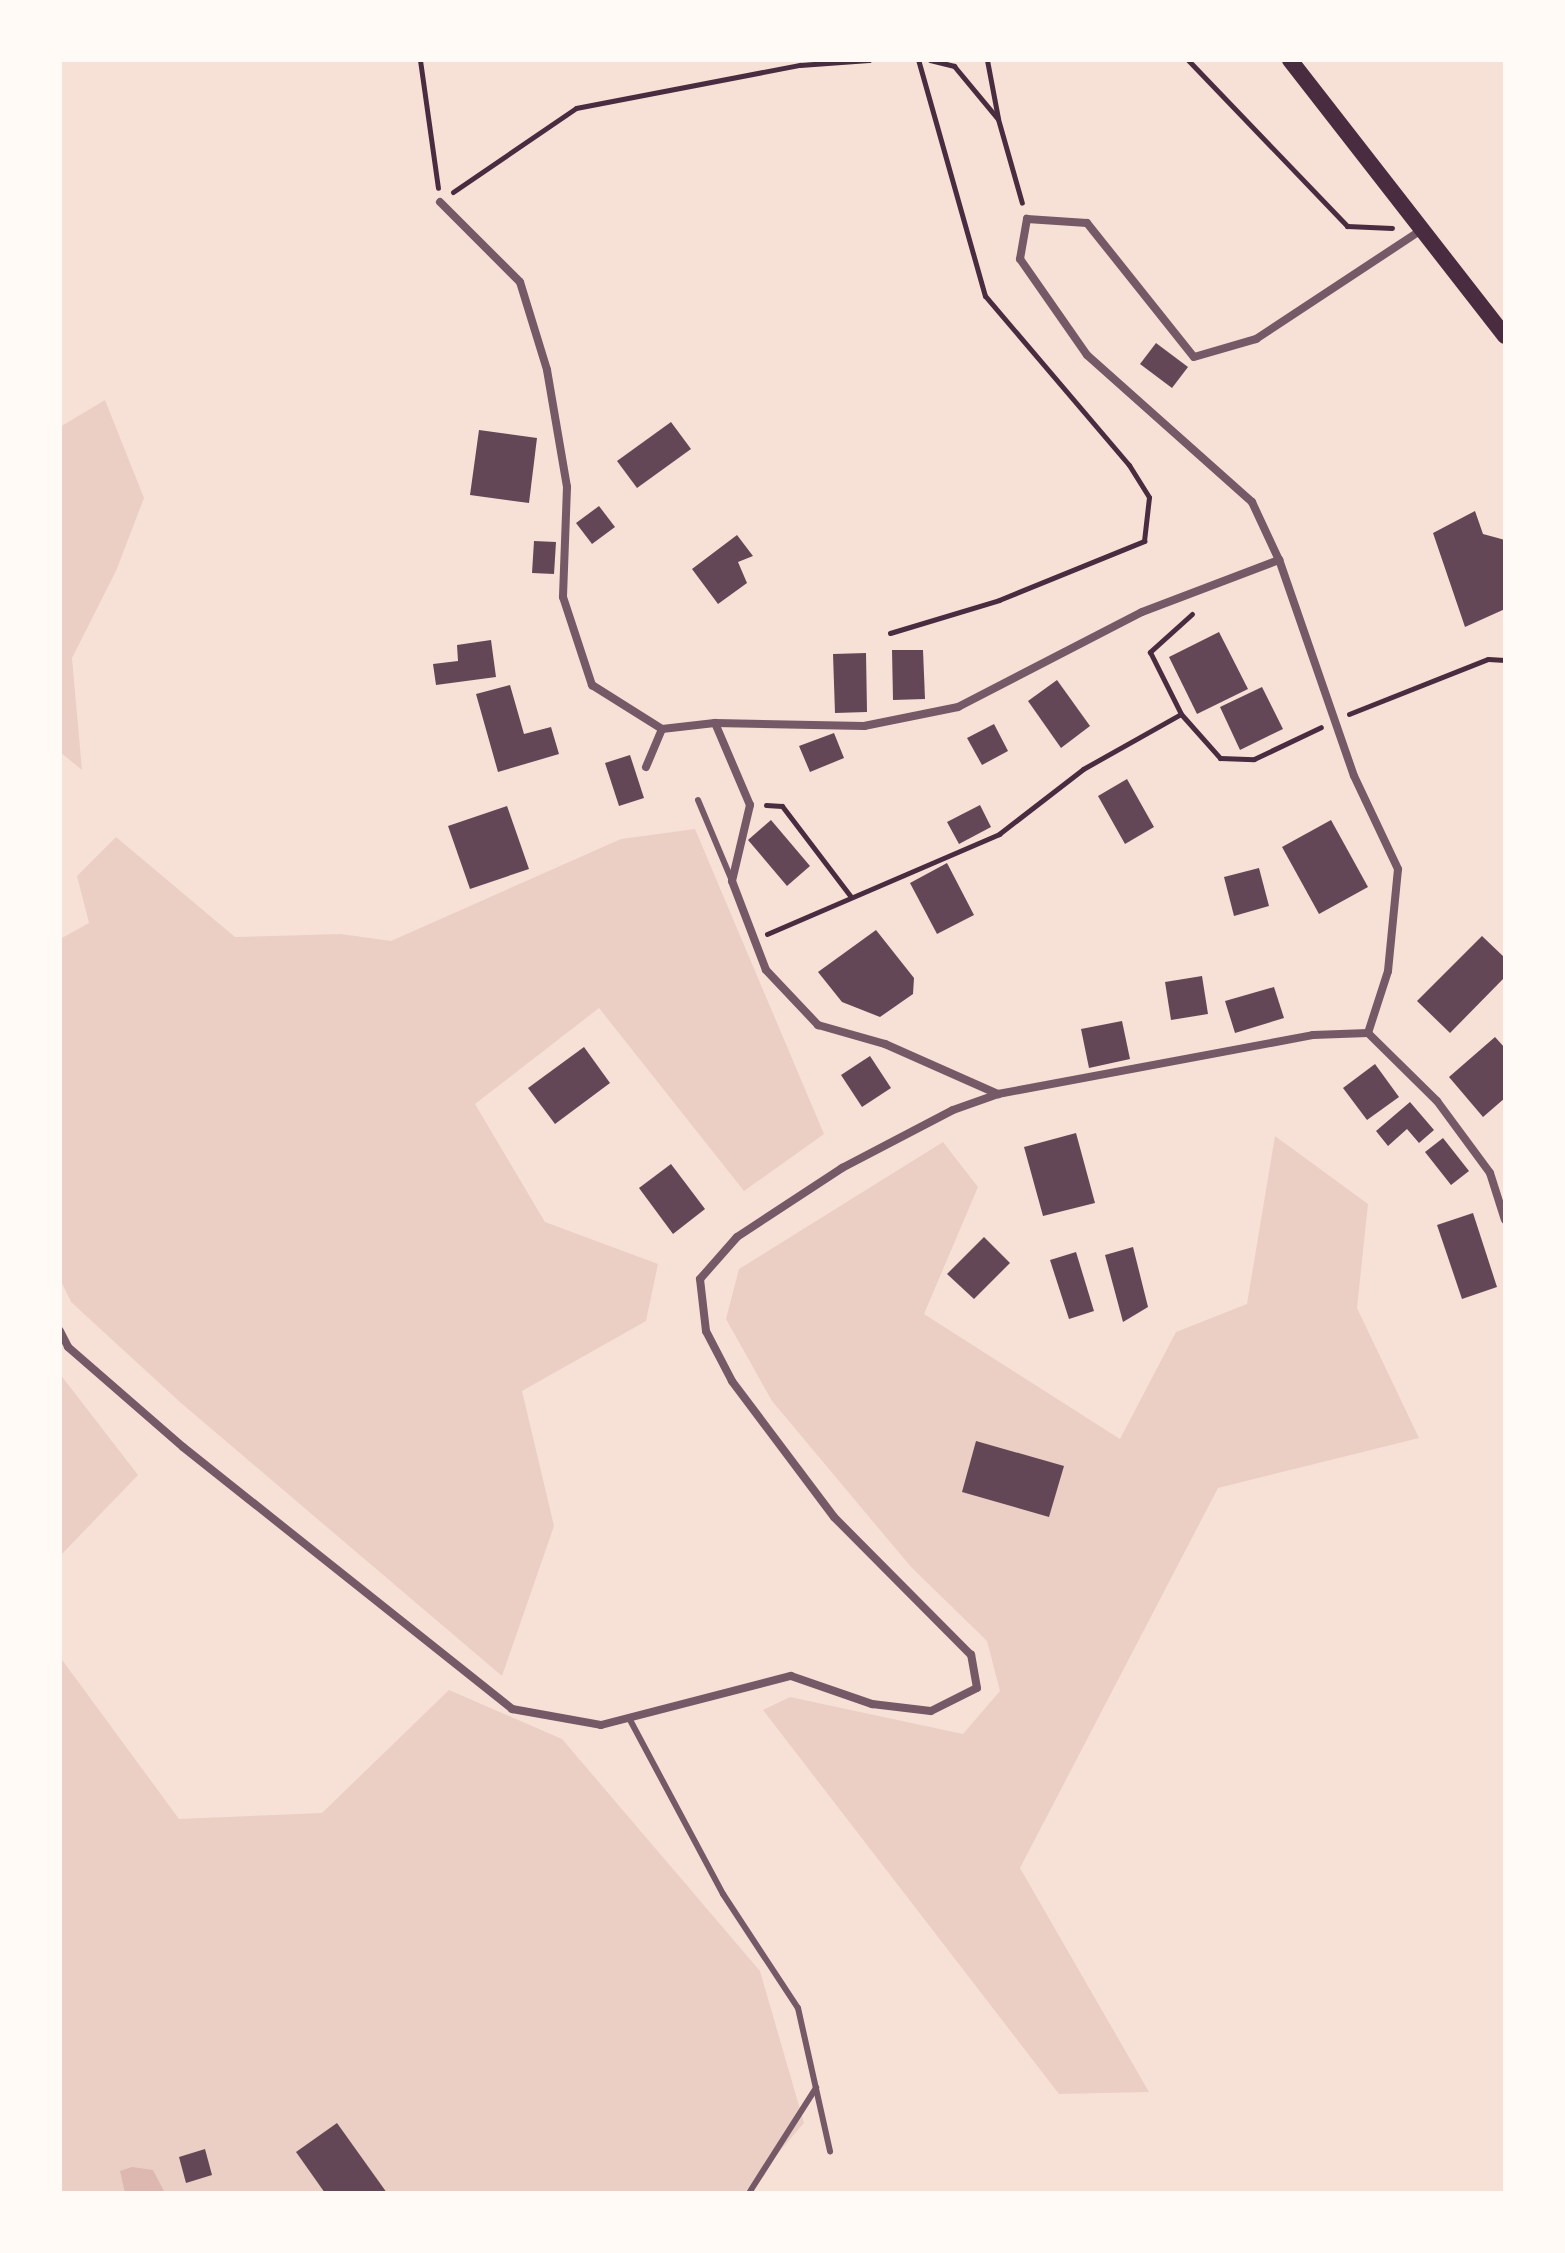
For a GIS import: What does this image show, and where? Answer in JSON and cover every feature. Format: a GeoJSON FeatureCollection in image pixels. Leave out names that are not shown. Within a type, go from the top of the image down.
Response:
{"type":"FeatureCollection","features":[{"type":"Feature","properties":{"kind":"main road"},"geometry":{"type":"LineString","coordinates":[[1290,60],[1505,336]]}},
{"type":"Feature","properties":{"kind":"street"},"geometry":{"type":"LineString","coordinates":[[440,202],[520,282],[547,370],[567,487],[563,597],[592,685],[662,729],[715,723],[864,726],[958,707],[1142,612],[1279,560]]}},
{"type":"Feature","properties":{"kind":"street"},"geometry":{"type":"LineString","coordinates":[[1368,1033],[1388,971],[1398,869],[1354,776],[1279,560],[1252,502],[1087,355],[1020,259],[1027,219],[1087,223],[1194,357],[1256,339],[1421,230]]}},
{"type":"Feature","properties":{"kind":"street"},"geometry":{"type":"LineString","coordinates":[[715,723],[750,805],[732,881],[766,970],[818,1025],[885,1044],[998,1094]]}},
{"type":"Feature","properties":{"kind":"street"},"geometry":{"type":"LineString","coordinates":[[646,767],[662,729]]}},
{"type":"Feature","properties":{"kind":"street"},"geometry":{"type":"LineString","coordinates":[[60,1331],[68,1347],[183,1447],[512,1709],[601,1725],[791,1676],[872,1704],[931,1711],[977,1688],[971,1655],[834,1517],[732,1381],[706,1331],[700,1279],[737,1237],[842,1168],[953,1110],[998,1094],[1313,1035],[1368,1033],[1437,1101],[1490,1173],[1505,1220]]}},
{"type":"Feature","properties":{"kind":"lane"},"geometry":{"type":"LineString","coordinates":[[698,800],[732,881]]}},
{"type":"Feature","properties":{"kind":"lane"},"geometry":{"type":"LineString","coordinates":[[629,1718],[723,1894],[798,2008],[830,2151]]}},
{"type":"Feature","properties":{"kind":"lane"},"geometry":{"type":"LineString","coordinates":[[749,2193],[816,2088]]}},
{"type":"Feature","properties":{"kind":"path"},"geometry":{"type":"LineString","coordinates":[[420,60],[440,202],[576,108],[800,65],[869,60]]}},
{"type":"Feature","properties":{"kind":"path"},"geometry":{"type":"LineString","coordinates":[[890,633],[999,600],[1144,541],[1149,497],[1129,465],[985,296],[918,60]]}},
{"type":"Feature","properties":{"kind":"path"},"geometry":{"type":"LineString","coordinates":[[930,60],[954,66],[998,119]]}},
{"type":"Feature","properties":{"kind":"path"},"geometry":{"type":"LineString","coordinates":[[987,60],[998,119],[1027,219]]}},
{"type":"Feature","properties":{"kind":"path"},"geometry":{"type":"LineString","coordinates":[[1188,60],[1347,226],[1421,230]]}},
{"type":"Feature","properties":{"kind":"path"},"geometry":{"type":"LineString","coordinates":[[1205,588],[1192,613],[1150,652],[1181,714],[1220,758],[1254,759],[1336,720],[1488,659],[1505,660]]}},
{"type":"Feature","properties":{"kind":"path"},"geometry":{"type":"LineString","coordinates":[[754,940],[999,834],[1083,769],[1181,714]]}},
{"type":"Feature","properties":{"kind":"path"},"geometry":{"type":"LineString","coordinates":[[750,805],[782,806],[851,897]]}},
{"type":"Feature","properties":{"kind":"shaded area"},"geometry":{"type":"Polygon","coordinates":[[[105,400],[144,498],[116,571],[72,658],[82,770],[60,752],[60,427],[105,400]]]}},
{"type":"Feature","properties":{"kind":"shaded area"},"geometry":{"type":"Polygon","coordinates":[[[695,829],[824,1134],[744,1191],[599,1008],[475,1104],[545,1222],[658,1264],[646,1321],[522,1391],[554,1526],[502,1676],[181,1403],[71,1302],[60,1279],[60,939],[89,923],[77,876],[116,837],[235,937],[341,934],[391,941],[621,839],[695,829]]]}},
{"type":"Feature","properties":{"kind":"shaded area"},"geometry":{"type":"Polygon","coordinates":[[[1275,1136],[1368,1204],[1357,1308],[1419,1438],[1218,1488],[1020,1868],[1149,2092],[1059,2094],[763,1710],[790,1697],[963,1734],[1000,1691],[987,1641],[911,1567],[772,1401],[726,1319],[739,1269],[943,1142],[978,1187],[924,1314],[1120,1439],[1176,1332],[1247,1304],[1275,1136]]]}},
{"type":"Feature","properties":{"kind":"shaded area"},"geometry":{"type":"Polygon","coordinates":[[[60,1374],[138,1475],[60,1556],[60,1374]]]}},
{"type":"Feature","properties":{"kind":"shaded area"},"geometry":{"type":"Polygon","coordinates":[[[60,1657],[179,1819],[322,1813],[449,1690],[562,1739],[760,1971],[804,2123],[744,2193],[60,2193],[60,1657]]]}},
{"type":"Feature","properties":{"kind":"shaded area"},"geometry":{"type":"Polygon","coordinates":[[[132,2167],[153,2170],[165,2193],[125,2193],[120,2171],[132,2167]]]}},
{"type":"Feature","properties":{"kind":"building"},"geometry":{"type":"Polygon","coordinates":[[[1156,343],[1188,367],[1172,388],[1140,364],[1156,343]]]}},
{"type":"Feature","properties":{"kind":"building"},"geometry":{"type":"Polygon","coordinates":[[[671,422],[691,449],[637,488],[617,461],[671,422]]]}},
{"type":"Feature","properties":{"kind":"building"},"geometry":{"type":"Polygon","coordinates":[[[479,430],[537,438],[529,503],[470,495],[479,430]]]}},
{"type":"Feature","properties":{"kind":"building"},"geometry":{"type":"Polygon","coordinates":[[[599,506],[615,527],[592,544],[576,523],[599,506]]]}},
{"type":"Feature","properties":{"kind":"building"},"geometry":{"type":"Polygon","coordinates":[[[1475,511],[1483,534],[1505,540],[1505,609],[1465,627],[1433,533],[1475,511]]]}},
{"type":"Feature","properties":{"kind":"building"},"geometry":{"type":"Polygon","coordinates":[[[737,535],[753,556],[738,562],[747,583],[718,604],[692,569],[737,535]]]}},
{"type":"Feature","properties":{"kind":"building"},"geometry":{"type":"Polygon","coordinates":[[[534,541],[556,542],[554,574],[532,573],[534,541]]]}},
{"type":"Feature","properties":{"kind":"building"},"geometry":{"type":"Polygon","coordinates":[[[1219,632],[1248,689],[1197,714],[1169,657],[1219,632]]]}},
{"type":"Feature","properties":{"kind":"building"},"geometry":{"type":"Polygon","coordinates":[[[491,640],[496,677],[436,685],[433,664],[458,661],[457,645],[491,640]]]}},
{"type":"Feature","properties":{"kind":"building"},"geometry":{"type":"Polygon","coordinates":[[[892,650],[923,650],[925,699],[893,700],[892,650]]]}},
{"type":"Feature","properties":{"kind":"building"},"geometry":{"type":"Polygon","coordinates":[[[866,653],[867,712],[835,713],[833,654],[866,653]]]}},
{"type":"Feature","properties":{"kind":"building"},"geometry":{"type":"Polygon","coordinates":[[[1057,680],[1090,726],[1061,748],[1028,701],[1057,680]]]}},
{"type":"Feature","properties":{"kind":"building"},"geometry":{"type":"Polygon","coordinates":[[[510,685],[524,734],[551,727],[559,754],[498,772],[476,694],[510,685]]]}},
{"type":"Feature","properties":{"kind":"building"},"geometry":{"type":"Polygon","coordinates":[[[1262,687],[1283,729],[1240,750],[1220,707],[1262,687]]]}},
{"type":"Feature","properties":{"kind":"building"},"geometry":{"type":"Polygon","coordinates":[[[994,724],[1008,751],[982,765],[967,738],[994,724]]]}},
{"type":"Feature","properties":{"kind":"building"},"geometry":{"type":"Polygon","coordinates":[[[834,733],[844,758],[810,772],[799,746],[834,733]]]}},
{"type":"Feature","properties":{"kind":"building"},"geometry":{"type":"Polygon","coordinates":[[[630,755],[644,798],[619,806],[605,763],[630,755]]]}},
{"type":"Feature","properties":{"kind":"building"},"geometry":{"type":"Polygon","coordinates":[[[1127,779],[1154,827],[1125,844],[1098,796],[1127,779]]]}},
{"type":"Feature","properties":{"kind":"building"},"geometry":{"type":"Polygon","coordinates":[[[980,805],[991,827],[959,844],[947,822],[980,805]]]}},
{"type":"Feature","properties":{"kind":"building"},"geometry":{"type":"Polygon","coordinates":[[[507,806],[529,869],[470,889],[448,826],[507,806]]]}},
{"type":"Feature","properties":{"kind":"building"},"geometry":{"type":"Polygon","coordinates":[[[771,820],[810,866],[787,886],[748,840],[771,820]]]}},
{"type":"Feature","properties":{"kind":"building"},"geometry":{"type":"Polygon","coordinates":[[[1331,820],[1368,887],[1319,914],[1282,847],[1331,820]]]}},
{"type":"Feature","properties":{"kind":"building"},"geometry":{"type":"Polygon","coordinates":[[[947,863],[974,915],[937,934],[910,883],[947,863]]]}},
{"type":"Feature","properties":{"kind":"building"},"geometry":{"type":"Polygon","coordinates":[[[1259,868],[1269,906],[1234,916],[1224,877],[1259,868]]]}},
{"type":"Feature","properties":{"kind":"building"},"geometry":{"type":"Polygon","coordinates":[[[876,930],[914,978],[913,994],[880,1017],[842,1002],[818,972],[876,930]]]}},
{"type":"Feature","properties":{"kind":"building"},"geometry":{"type":"Polygon","coordinates":[[[1482,936],[1505,958],[1505,977],[1450,1033],[1417,1001],[1482,936]]]}},
{"type":"Feature","properties":{"kind":"building"},"geometry":{"type":"Polygon","coordinates":[[[1202,976],[1208,1014],[1171,1020],[1165,982],[1202,976]]]}},
{"type":"Feature","properties":{"kind":"building"},"geometry":{"type":"Polygon","coordinates":[[[1274,987],[1284,1018],[1235,1033],[1225,1001],[1274,987]]]}},
{"type":"Feature","properties":{"kind":"building"},"geometry":{"type":"Polygon","coordinates":[[[1122,1021],[1130,1059],[1089,1068],[1081,1029],[1122,1021]]]}},
{"type":"Feature","properties":{"kind":"building"},"geometry":{"type":"Polygon","coordinates":[[[1495,1037],[1505,1048],[1505,1098],[1483,1117],[1449,1077],[1495,1037]]]}},
{"type":"Feature","properties":{"kind":"building"},"geometry":{"type":"Polygon","coordinates":[[[584,1047],[610,1083],[555,1124],[528,1088],[584,1047]]]}},
{"type":"Feature","properties":{"kind":"building"},"geometry":{"type":"Polygon","coordinates":[[[870,1056],[891,1088],[862,1107],[841,1075],[870,1056]]]}},
{"type":"Feature","properties":{"kind":"building"},"geometry":{"type":"Polygon","coordinates":[[[1375,1064],[1399,1097],[1367,1120],[1343,1088],[1375,1064]]]}},
{"type":"Feature","properties":{"kind":"building"},"geometry":{"type":"Polygon","coordinates":[[[1410,1102],[1434,1130],[1419,1143],[1407,1129],[1388,1146],[1376,1131],[1410,1102]]]}},
{"type":"Feature","properties":{"kind":"building"},"geometry":{"type":"Polygon","coordinates":[[[1076,1133],[1095,1203],[1043,1216],[1024,1147],[1076,1133]]]}},
{"type":"Feature","properties":{"kind":"building"},"geometry":{"type":"Polygon","coordinates":[[[1443,1138],[1469,1171],[1451,1185],[1425,1152],[1443,1138]]]}},
{"type":"Feature","properties":{"kind":"building"},"geometry":{"type":"Polygon","coordinates":[[[671,1164],[705,1209],[673,1234],[639,1188],[671,1164]]]}},
{"type":"Feature","properties":{"kind":"building"},"geometry":{"type":"Polygon","coordinates":[[[1473,1213],[1497,1287],[1462,1299],[1437,1225],[1473,1213]]]}},
{"type":"Feature","properties":{"kind":"building"},"geometry":{"type":"Polygon","coordinates":[[[984,1237],[1010,1263],[974,1299],[947,1274],[984,1237]]]}},
{"type":"Feature","properties":{"kind":"building"},"geometry":{"type":"Polygon","coordinates":[[[1133,1247],[1148,1307],[1123,1322],[1105,1255],[1133,1247]]]}},
{"type":"Feature","properties":{"kind":"building"},"geometry":{"type":"Polygon","coordinates":[[[1076,1252],[1094,1311],[1069,1319],[1050,1260],[1076,1252]]]}},
{"type":"Feature","properties":{"kind":"building"},"geometry":{"type":"Polygon","coordinates":[[[976,1441],[1064,1466],[1049,1517],[962,1492],[976,1441]]]}},
{"type":"Feature","properties":{"kind":"building"},"geometry":{"type":"Polygon","coordinates":[[[337,2123],[387,2193],[325,2193],[296,2152],[337,2123]]]}},
{"type":"Feature","properties":{"kind":"building"},"geometry":{"type":"Polygon","coordinates":[[[205,2149],[212,2175],[186,2183],[179,2157],[205,2149]]]}}]}
